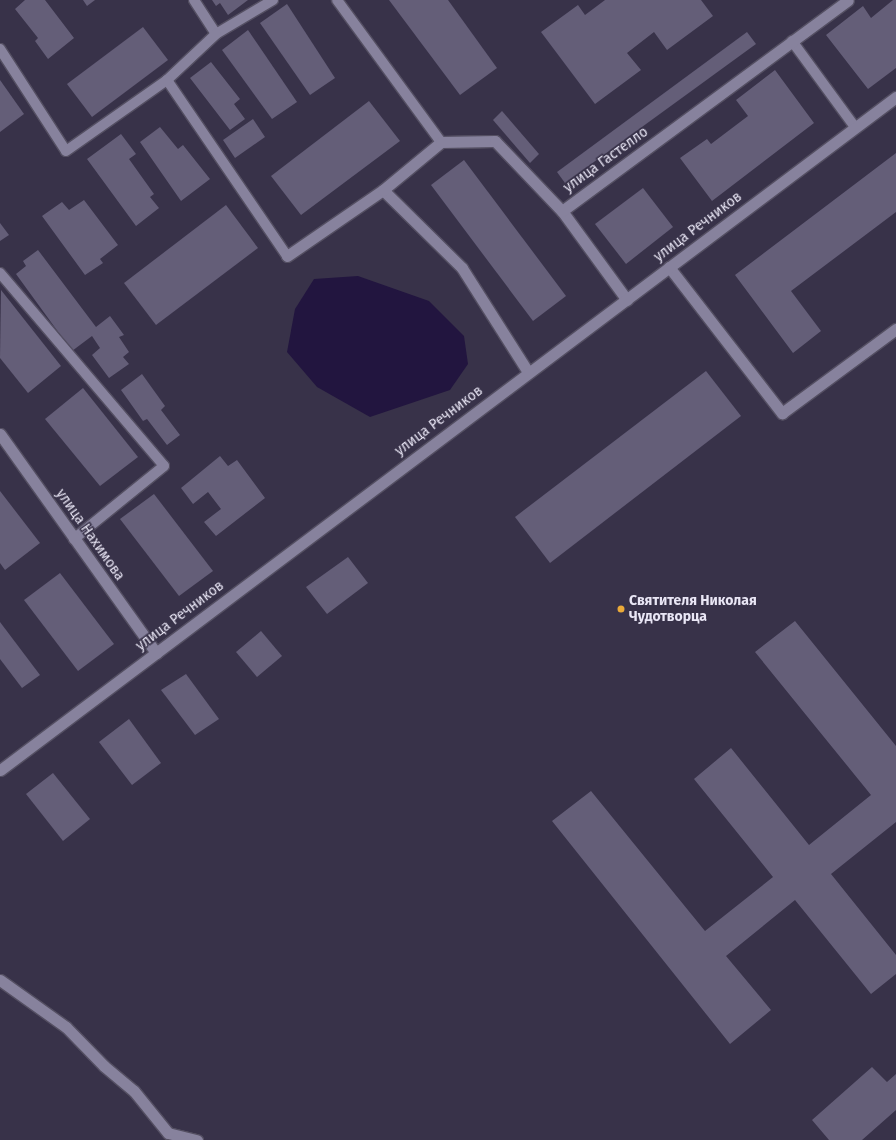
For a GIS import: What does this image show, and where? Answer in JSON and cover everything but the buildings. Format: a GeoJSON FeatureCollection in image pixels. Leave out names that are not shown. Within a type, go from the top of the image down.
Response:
{"type":"FeatureCollection","features":[{"type":"Feature","properties":{"kind":"street","name":"улица Гастелло"},"geometry":{"type":"LineString","coordinates":[[441,142],[495,140],[562,211],[848,0]]}},
{"type":"Feature","properties":{"kind":"street","name":"улица Речников"},"geometry":{"type":"LineString","coordinates":[[0,770],[896,97]]}},
{"type":"Feature","properties":{"kind":"street"},"geometry":{"type":"LineString","coordinates":[[287,256],[383,190],[441,142]]}},
{"type":"Feature","properties":{"kind":"street"},"geometry":{"type":"LineString","coordinates":[[383,190],[462,268],[528,372]]}},
{"type":"Feature","properties":{"kind":"street"},"geometry":{"type":"LineString","coordinates":[[562,211],[626,300]]}},
{"type":"Feature","properties":{"kind":"street"},"geometry":{"type":"LineString","coordinates":[[669,267],[782,413],[896,329]]}},
{"type":"Feature","properties":{"kind":"street","name":"улица Нахимова"},"geometry":{"type":"LineString","coordinates":[[0,434],[156,653]]}},
{"type":"Feature","properties":{"kind":"street"},"geometry":{"type":"LineString","coordinates":[[0,980],[66,1027],[104,1066],[134,1091],[168,1133],[197,1140]]}},
{"type":"Feature","properties":{"kind":"lane"},"geometry":{"type":"LineString","coordinates":[[194,0],[216,34]]}},
{"type":"Feature","properties":{"kind":"lane"},"geometry":{"type":"LineString","coordinates":[[0,49],[66,151],[167,80],[216,34],[272,0]]}},
{"type":"Feature","properties":{"kind":"lane"},"geometry":{"type":"LineString","coordinates":[[338,0],[441,142]]}},
{"type":"Feature","properties":{"kind":"lane"},"geometry":{"type":"LineString","coordinates":[[792,41],[855,128]]}},
{"type":"Feature","properties":{"kind":"lane"},"geometry":{"type":"LineString","coordinates":[[167,80],[287,256]]}},
{"type":"Feature","properties":{"kind":"lane"},"geometry":{"type":"LineString","coordinates":[[0,273],[164,466],[74,539]]}},
{"type":"Feature","properties":{"kind":"shaded area"},"geometry":{"type":"Polygon","coordinates":[[[358,276],[429,301],[464,336],[468,364],[450,390],[370,417],[317,387],[287,352],[295,309],[314,279],[358,276]]]}},
{"type":"Feature","properties":{"kind":"place","name":"Святителя Николая Чудотворца"},"geometry":{"type":"Point","coordinates":[621,609]}}]}
